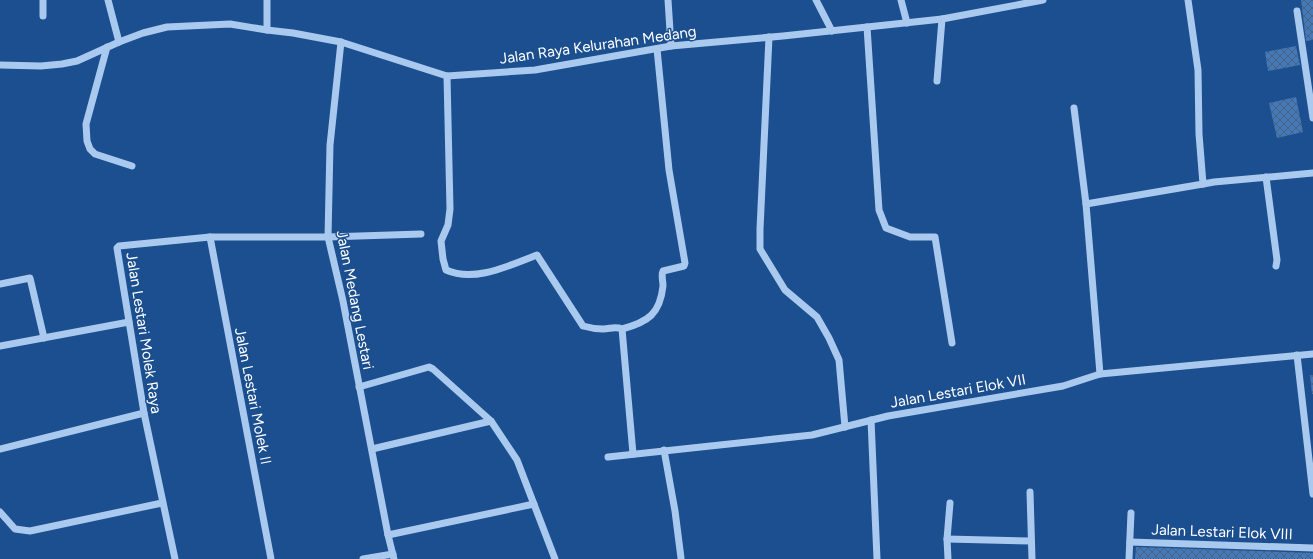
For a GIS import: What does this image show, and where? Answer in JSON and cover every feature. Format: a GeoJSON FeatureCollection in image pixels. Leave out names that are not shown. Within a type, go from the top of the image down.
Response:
{"type":"FeatureCollection","features":[{"type":"Feature","properties":{"kind":"street"},"geometry":{"type":"LineString","coordinates":[[43,0],[43,16]]}},
{"type":"Feature","properties":{"kind":"street"},"geometry":{"type":"LineString","coordinates":[[108,0],[119,42]]}},
{"type":"Feature","properties":{"kind":"street"},"geometry":{"type":"LineString","coordinates":[[267,0],[267,30]]}},
{"type":"Feature","properties":{"kind":"street"},"geometry":{"type":"LineString","coordinates":[[668,0],[671,46]]}},
{"type":"Feature","properties":{"kind":"street"},"geometry":{"type":"LineString","coordinates":[[816,0],[832,31]]}},
{"type":"Feature","properties":{"kind":"street"},"geometry":{"type":"LineString","coordinates":[[901,0],[907,23]]}},
{"type":"Feature","properties":{"kind":"street","name":"Jalan Raya Kelurahan Medang"},"geometry":{"type":"LineString","coordinates":[[0,65],[41,66],[62,64],[77,61],[143,33],[167,27],[230,24],[293,33],[341,42],[448,76],[535,70],[671,46],[942,19],[1043,0]]}},
{"type":"Feature","properties":{"kind":"street"},"geometry":{"type":"LineString","coordinates":[[1188,0],[1198,70],[1199,134],[1202,184]]}},
{"type":"Feature","properties":{"kind":"street"},"geometry":{"type":"LineString","coordinates":[[1297,12],[1313,118]]}},
{"type":"Feature","properties":{"kind":"street"},"geometry":{"type":"LineString","coordinates":[[937,81],[942,19]]}},
{"type":"Feature","properties":{"kind":"street"},"geometry":{"type":"LineString","coordinates":[[867,27],[879,210],[886,228],[910,237],[935,237],[952,343]]}},
{"type":"Feature","properties":{"kind":"street"},"geometry":{"type":"LineString","coordinates":[[770,37],[760,221],[760,248],[785,290],[818,317],[829,338],[839,360],[845,426]]}},
{"type":"Feature","properties":{"kind":"street","name":"Jalan Medang Lestari"},"geometry":{"type":"LineString","coordinates":[[341,42],[330,145],[328,237],[343,301],[388,535],[394,556]]}},
{"type":"Feature","properties":{"kind":"street"},"geometry":{"type":"LineString","coordinates":[[107,48],[86,124],[86,141],[94,154],[132,166]]}},
{"type":"Feature","properties":{"kind":"street"},"geometry":{"type":"LineString","coordinates":[[448,76],[450,209],[448,225],[441,241],[446,270],[453,273],[467,275],[492,271],[537,255],[583,326],[603,329],[617,327],[622,329],[638,325],[649,318],[659,306],[663,284],[663,271],[681,267],[685,264],[669,170],[657,49]]}},
{"type":"Feature","properties":{"kind":"street"},"geometry":{"type":"LineString","coordinates":[[1074,108],[1086,204],[1100,374]]}},
{"type":"Feature","properties":{"kind":"street"},"geometry":{"type":"LineString","coordinates":[[1086,204],[1214,182],[1313,173]]}},
{"type":"Feature","properties":{"kind":"street"},"geometry":{"type":"LineString","coordinates":[[1266,177],[1278,260],[1276,266]]}},
{"type":"Feature","properties":{"kind":"street","name":"Jalan Lestari Molek Raya"},"geometry":{"type":"LineString","coordinates":[[175,559],[144,413],[117,249],[118,247],[210,237],[328,237],[420,234]]}},
{"type":"Feature","properties":{"kind":"street","name":"Jalan Lestari Molek II"},"geometry":{"type":"LineString","coordinates":[[210,237],[271,559]]}},
{"type":"Feature","properties":{"kind":"street"},"geometry":{"type":"LineString","coordinates":[[0,284],[30,278],[44,338]]}},
{"type":"Feature","properties":{"kind":"street"},"geometry":{"type":"LineString","coordinates":[[0,346],[129,322]]}},
{"type":"Feature","properties":{"kind":"street"},"geometry":{"type":"LineString","coordinates":[[622,329],[633,454]]}},
{"type":"Feature","properties":{"kind":"street","name":"Jalan Lestari Elok VII"},"geometry":{"type":"LineString","coordinates":[[608,457],[812,435],[888,416],[1063,386],[1100,374],[1313,354]]}},
{"type":"Feature","properties":{"kind":"street"},"geometry":{"type":"LineString","coordinates":[[1297,356],[1313,494]]}},
{"type":"Feature","properties":{"kind":"street"},"geometry":{"type":"LineString","coordinates":[[359,387],[429,367],[432,368],[490,422],[517,460],[555,559]]}},
{"type":"Feature","properties":{"kind":"street"},"geometry":{"type":"LineString","coordinates":[[0,449],[144,413]]}},
{"type":"Feature","properties":{"kind":"street"},"geometry":{"type":"LineString","coordinates":[[870,420],[877,559]]}},
{"type":"Feature","properties":{"kind":"street"},"geometry":{"type":"LineString","coordinates":[[372,449],[490,422]]}},
{"type":"Feature","properties":{"kind":"street"},"geometry":{"type":"LineString","coordinates":[[664,450],[675,511],[681,558]]}},
{"type":"Feature","properties":{"kind":"street"},"geometry":{"type":"LineString","coordinates":[[1030,492],[1032,559]]}},
{"type":"Feature","properties":{"kind":"street"},"geometry":{"type":"LineString","coordinates":[[0,512],[15,529],[30,531],[162,503]]}},
{"type":"Feature","properties":{"kind":"street"},"geometry":{"type":"LineString","coordinates":[[948,559],[947,539],[950,503]]}},
{"type":"Feature","properties":{"kind":"street"},"geometry":{"type":"LineString","coordinates":[[388,535],[534,504]]}},
{"type":"Feature","properties":{"kind":"street"},"geometry":{"type":"LineString","coordinates":[[1129,559],[1131,513]]}},
{"type":"Feature","properties":{"kind":"street"},"geometry":{"type":"LineString","coordinates":[[947,539],[1031,541]]}},
{"type":"Feature","properties":{"kind":"street","name":"Jalan Lestari Elok VIII"},"geometry":{"type":"LineString","coordinates":[[1130,542],[1313,548]]}},
{"type":"Feature","properties":{"kind":"street"},"geometry":{"type":"LineString","coordinates":[[363,559],[394,556]]}},
{"type":"Feature","properties":{"kind":"building"},"geometry":{"type":"Polygon","coordinates":[[[1301,0],[1313,0],[1313,40],[1306,41],[1301,0]]]}},
{"type":"Feature","properties":{"kind":"building"},"geometry":{"type":"Polygon","coordinates":[[[1296,46],[1300,65],[1268,71],[1265,52],[1296,46]]]}},
{"type":"Feature","properties":{"kind":"building"},"geometry":{"type":"Polygon","coordinates":[[[1296,97],[1303,132],[1277,138],[1269,103],[1296,97]]]}},
{"type":"Feature","properties":{"kind":"building"},"geometry":{"type":"Polygon","coordinates":[[[1310,375],[1313,375],[1313,394],[1312,394],[1310,375]]]}},
{"type":"Feature","properties":{"kind":"building"},"geometry":{"type":"Polygon","coordinates":[[[1136,547],[1313,553],[1313,559],[1135,559],[1136,547]]]}}]}
